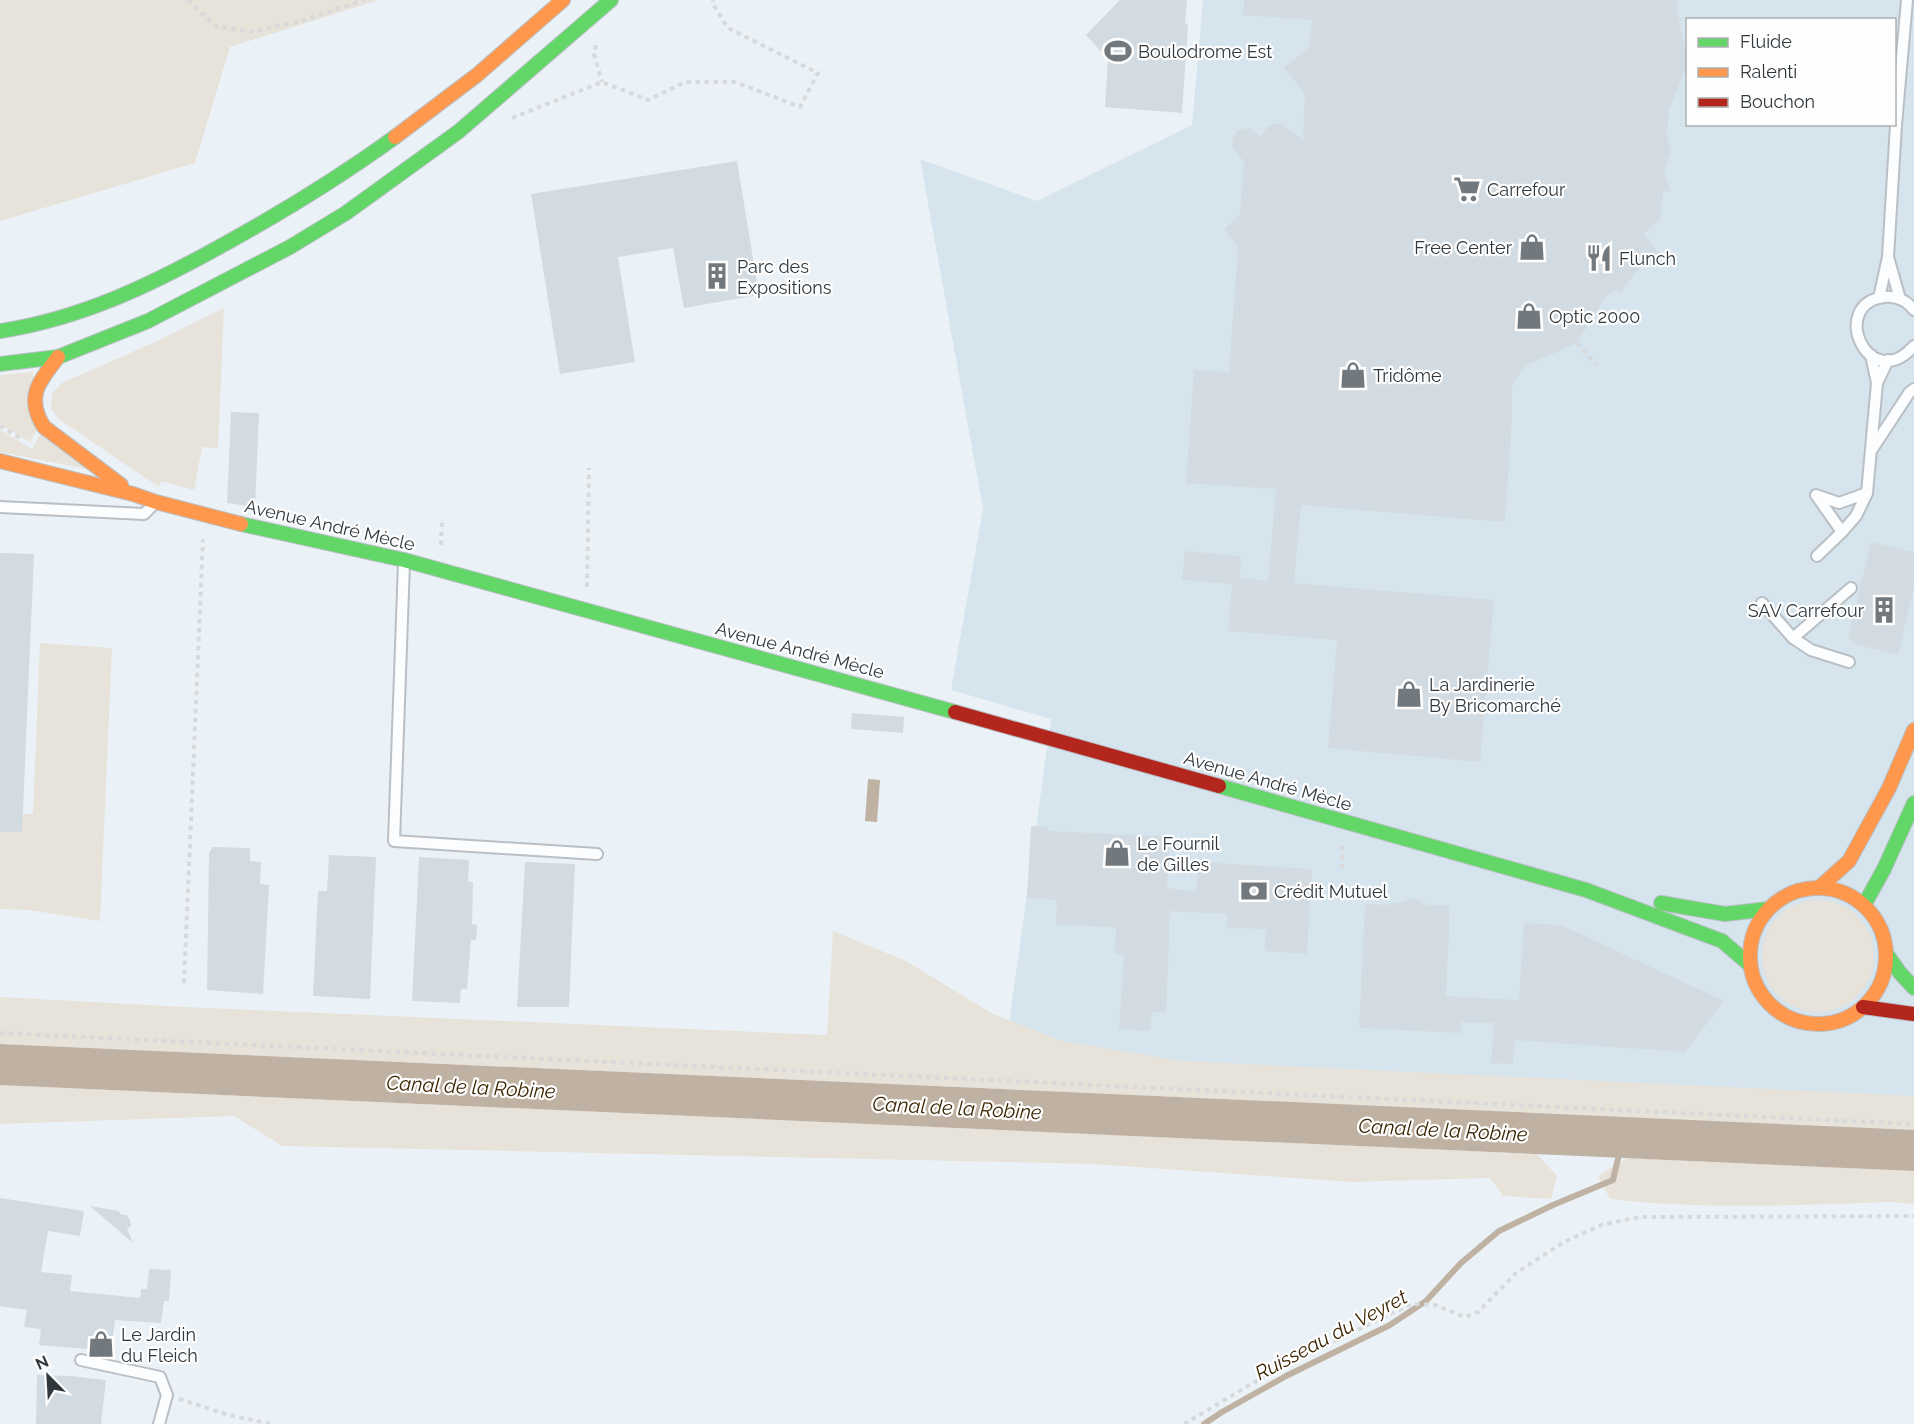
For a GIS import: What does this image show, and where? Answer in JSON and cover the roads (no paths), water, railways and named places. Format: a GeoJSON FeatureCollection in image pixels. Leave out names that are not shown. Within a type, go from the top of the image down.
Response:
{"type":"FeatureCollection","features":[{"type":"Feature","properties":{"kind":"street"},"geometry":{"type":"LineString","coordinates":[[0,331],[58,320],[103,305],[233,240],[297,203],[417,122],[475,77],[563,0]]}},
{"type":"Feature","properties":{"kind":"street"},"geometry":{"type":"LineString","coordinates":[[0,364],[58,357],[148,321],[290,247],[346,213],[458,132],[611,0]]}},
{"type":"Feature","properties":{"kind":"street"},"geometry":{"type":"LineString","coordinates":[[58,357],[38,385],[33,405],[44,427],[133,494]]}},
{"type":"Feature","properties":{"kind":"street","name":"Avenue André Mècle"},"geometry":{"type":"LineString","coordinates":[[0,461],[203,514],[404,560],[967,715],[1586,890],[1722,941],[1750,965]]}},
{"type":"Feature","properties":{"kind":"street"},"geometry":{"type":"LineString","coordinates":[[1820,887],[1849,861],[1889,788],[1914,730]]}},
{"type":"Feature","properties":{"kind":"street"},"geometry":{"type":"LineString","coordinates":[[1864,905],[1884,869],[1914,803]]}},
{"type":"Feature","properties":{"kind":"street"},"geometry":{"type":"LineString","coordinates":[[1820,887],[1843,893],[1864,905],[1876,919],[1883,935],[1886,953],[1884,973],[1876,992],[1863,1007],[1845,1018],[1825,1024],[1804,1023],[1784,1015],[1767,1002],[1756,985],[1750,965],[1750,944],[1756,925],[1768,909],[1783,897],[1801,890],[1820,887]]}},
{"type":"Feature","properties":{"kind":"street","name":"Avenue André Mècle"},"geometry":{"type":"LineString","coordinates":[[1586,890],[1725,914],[1768,909]]}},
{"type":"Feature","properties":{"kind":"street"},"geometry":{"type":"LineString","coordinates":[[1886,953],[1914,988]]}},
{"type":"Feature","properties":{"kind":"street"},"geometry":{"type":"LineString","coordinates":[[1863,1007],[1914,1014]]}},
{"type":"Feature","properties":{"kind":"lane"},"geometry":{"type":"LineString","coordinates":[[1896,125],[1907,0]]}},
{"type":"Feature","properties":{"kind":"lane"},"geometry":{"type":"LineString","coordinates":[[1879,298],[1888,257],[1896,126]]}},
{"type":"Feature","properties":{"kind":"lane"},"geometry":{"type":"LineString","coordinates":[[1888,257],[1900,298]]}},
{"type":"Feature","properties":{"kind":"lane"},"geometry":{"type":"LineString","coordinates":[[1912,351],[1897,359],[1888,360],[1871,355],[1862,346],[1856,333],[1858,316],[1867,304],[1879,298],[1889,296],[1900,298],[1914,310]]}},
{"type":"Feature","properties":{"kind":"lane"},"geometry":{"type":"LineString","coordinates":[[1817,556],[1856,516],[1867,493],[1877,383],[1871,355]]}},
{"type":"Feature","properties":{"kind":"lane"},"geometry":{"type":"LineString","coordinates":[[1877,383],[1888,360]]}},
{"type":"Feature","properties":{"kind":"lane"},"geometry":{"type":"LineString","coordinates":[[1871,450],[1908,393],[1914,389]]}},
{"type":"Feature","properties":{"kind":"lane"},"geometry":{"type":"LineString","coordinates":[[1842,532],[1816,495],[1839,503],[1867,493]]}},
{"type":"Feature","properties":{"kind":"lane"},"geometry":{"type":"LineString","coordinates":[[0,507],[144,514],[156,502]]}},
{"type":"Feature","properties":{"kind":"lane"},"geometry":{"type":"LineString","coordinates":[[404,560],[394,842],[597,854]]}},
{"type":"Feature","properties":{"kind":"lane"},"geometry":{"type":"LineString","coordinates":[[1793,638],[1851,588]]}},
{"type":"Feature","properties":{"kind":"lane"},"geometry":{"type":"LineString","coordinates":[[1762,603],[1793,638],[1810,650],[1849,662]]}},
{"type":"Feature","properties":{"kind":"lane"},"geometry":{"type":"LineString","coordinates":[[81,1360],[160,1377],[167,1395],[159,1424]]}},
{"type":"Feature","properties":{"kind":"water"},"geometry":{"type":"Polygon","coordinates":[[[868,779],[880,780],[877,822],[865,821],[868,779]]]}},
{"type":"Feature","properties":{"kind":"water","name":"Canal de la Robine"},"geometry":{"type":"Polygon","coordinates":[[[0,1044],[1914,1130],[1914,1171],[0,1085],[0,1044]]]}},
{"type":"Feature","properties":{"kind":"waterway","name":"Ruisseau du Veyret"},"geometry":{"type":"LineString","coordinates":[[1204,1424],[1286,1376],[1390,1325],[1426,1301],[1461,1263],[1499,1231],[1613,1180],[1620,1150]]}},
{"type":"Feature","properties":{"kind":"place","name":"Boulodrome Est"},"geometry":{"type":"Point","coordinates":[1118,51]}},
{"type":"Feature","properties":{"kind":"place","name":"Carrefour"},"geometry":{"type":"Point","coordinates":[1467,189]}},
{"type":"Feature","properties":{"kind":"place","name":"Free Center"},"geometry":{"type":"Point","coordinates":[1532,247]}},
{"type":"Feature","properties":{"kind":"place","name":"Flunch"},"geometry":{"type":"Point","coordinates":[1599,258]}},
{"type":"Feature","properties":{"kind":"place","name":"Parc des Expositions"},"geometry":{"type":"Point","coordinates":[717,276]}},
{"type":"Feature","properties":{"kind":"place","name":"Optic 2000"},"geometry":{"type":"Point","coordinates":[1529,316]}},
{"type":"Feature","properties":{"kind":"place","name":"Tridôme"},"geometry":{"type":"Point","coordinates":[1353,375]}},
{"type":"Feature","properties":{"kind":"place","name":"SAV Carrefour"},"geometry":{"type":"Point","coordinates":[1884,610]}},
{"type":"Feature","properties":{"kind":"place","name":"La Jardinerie By Bricomarché"},"geometry":{"type":"Point","coordinates":[1409,694]}},
{"type":"Feature","properties":{"kind":"place","name":"Le Fournil de Gilles"},"geometry":{"type":"Point","coordinates":[1117,853]}},
{"type":"Feature","properties":{"kind":"place","name":"Crédit Mutuel"},"geometry":{"type":"Point","coordinates":[1254,891]}},
{"type":"Feature","properties":{"kind":"place","name":"Le Jardin du Fleich"},"geometry":{"type":"Point","coordinates":[101,1344]}}]}
